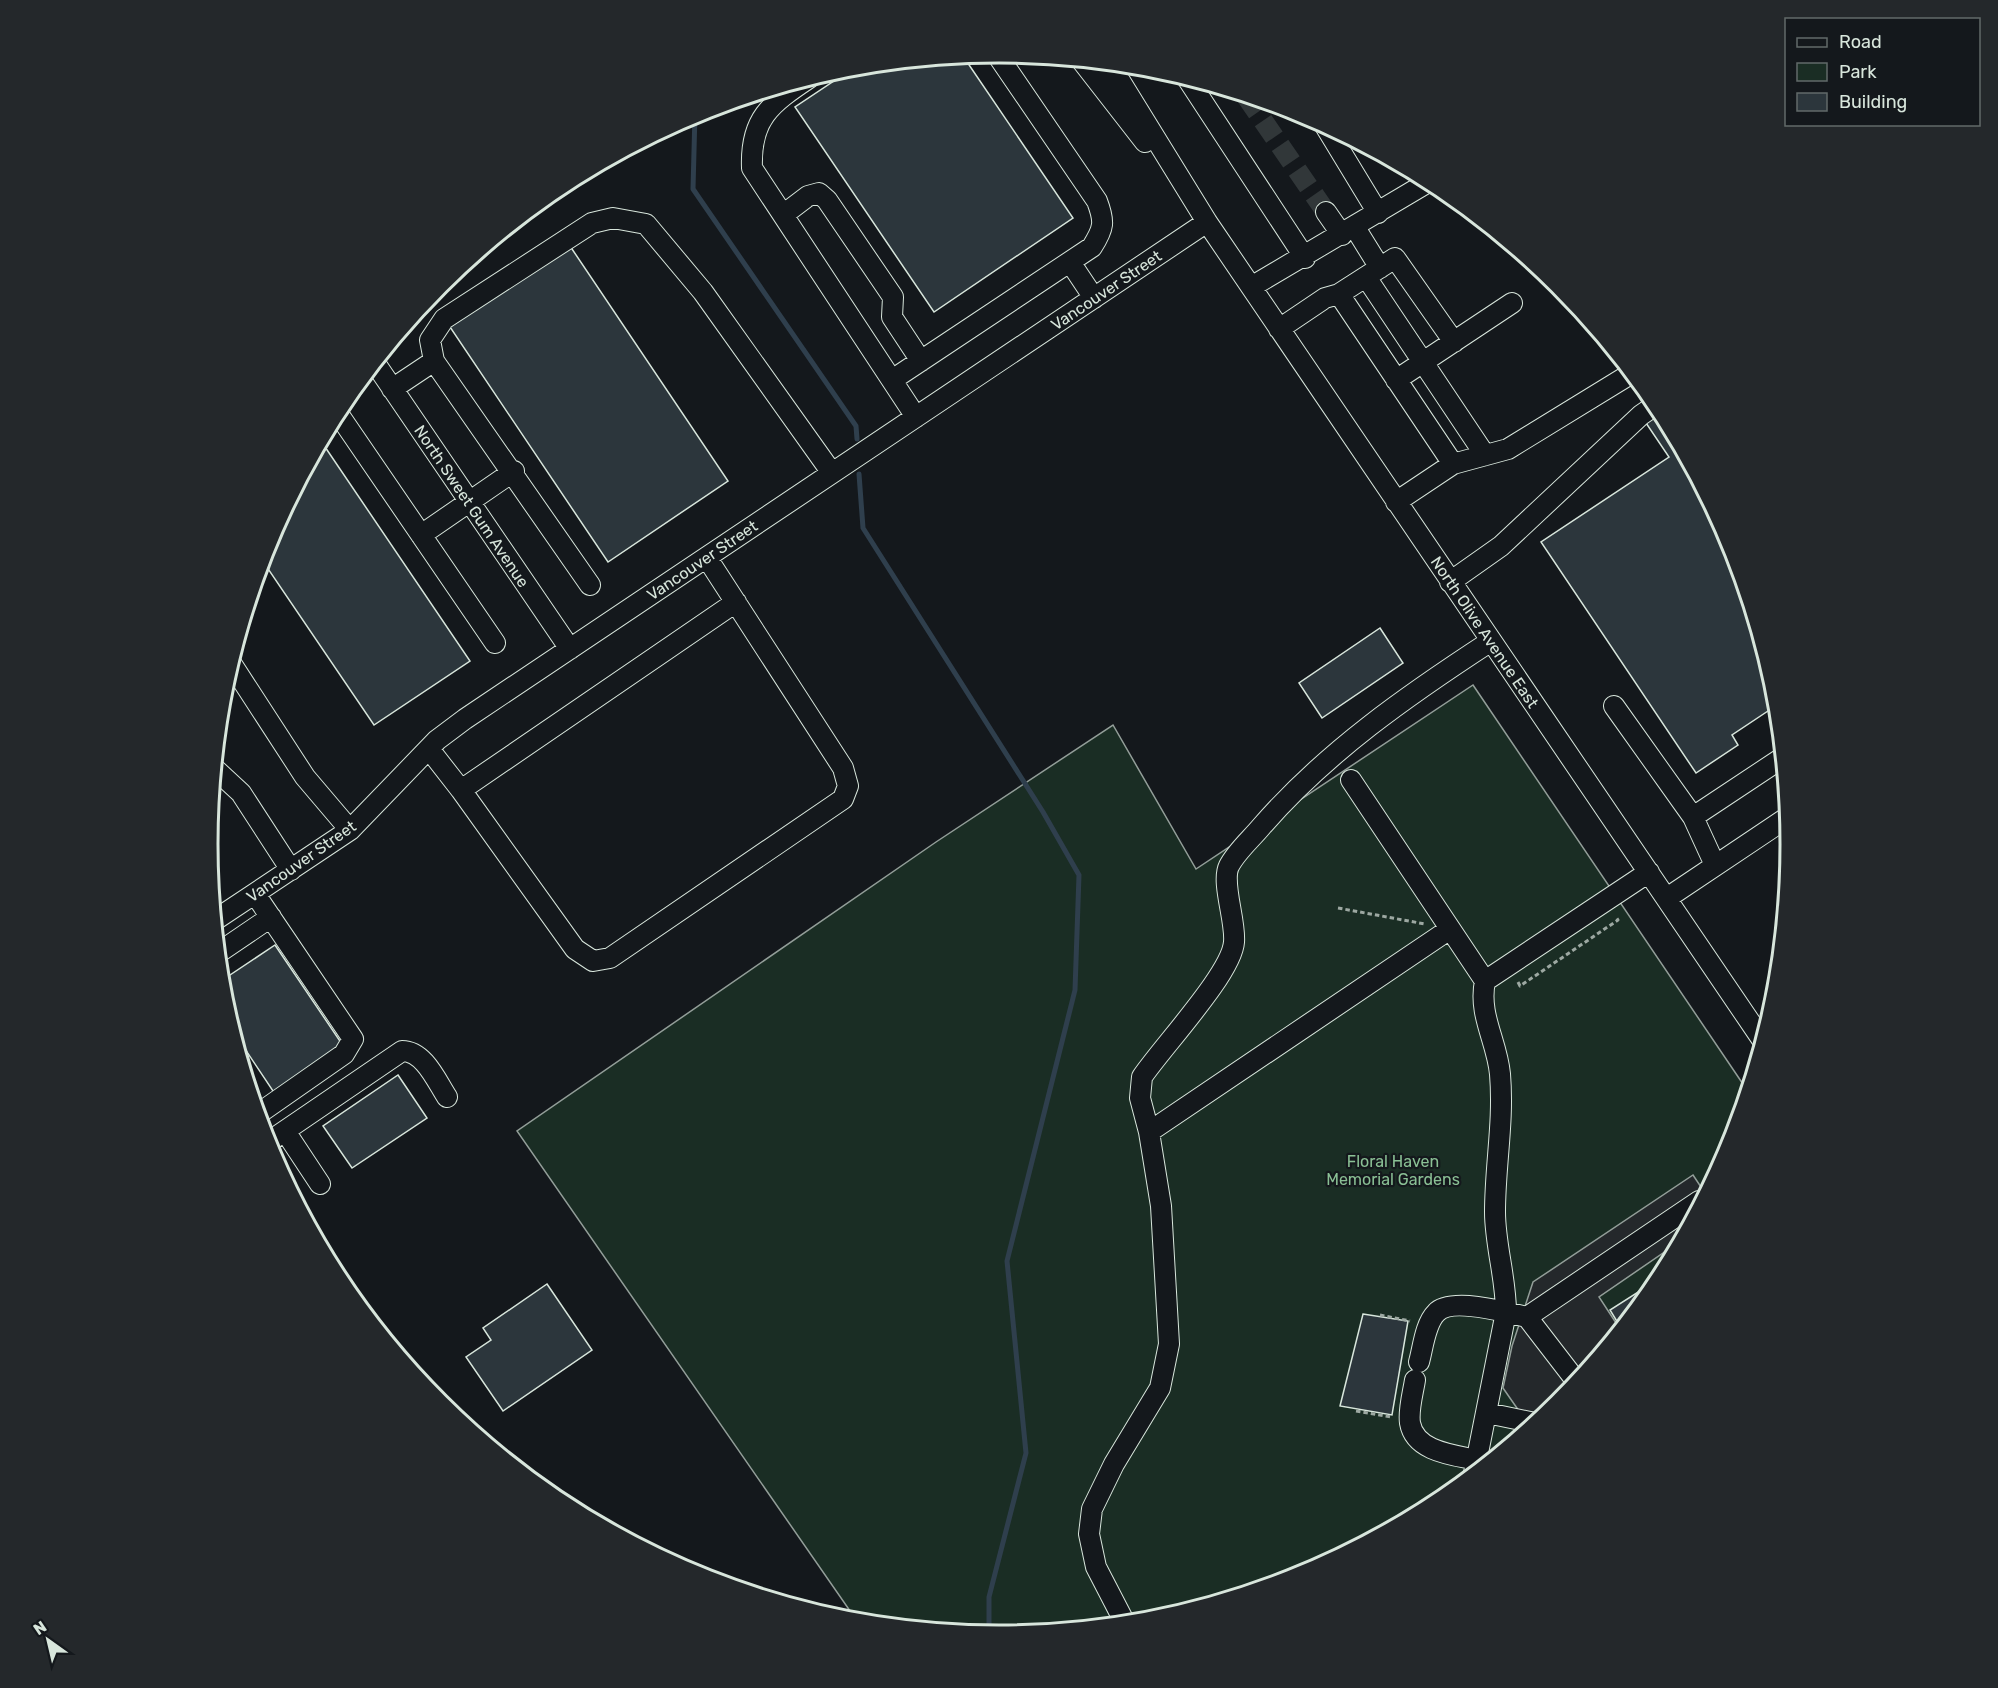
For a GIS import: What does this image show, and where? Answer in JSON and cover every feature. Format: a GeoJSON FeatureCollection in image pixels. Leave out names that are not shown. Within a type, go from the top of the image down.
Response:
{"type":"FeatureCollection","features":[{"type":"Feature","properties":{"kind":"street"},"geometry":{"type":"LineString","coordinates":[[892,380],[1092,247],[1102,230],[1102,214],[1097,201],[1003,63]]}},
{"type":"Feature","properties":{"kind":"street","name":"North Olive Avenue East"},"geometry":{"type":"LineString","coordinates":[[1088,69],[1208,222]]}},
{"type":"Feature","properties":{"kind":"street","name":"North Olive Avenue East"},"geometry":{"type":"LineString","coordinates":[[1115,72],[1251,287],[1756,1032]]}},
{"type":"Feature","properties":{"kind":"street"},"geometry":{"type":"LineString","coordinates":[[1194,88],[1305,258]]}},
{"type":"Feature","properties":{"kind":"street"},"geometry":{"type":"LineString","coordinates":[[790,92],[776,102],[758,123],[751,149],[752,168],[916,417]]}},
{"type":"Feature","properties":{"kind":"street"},"geometry":{"type":"LineString","coordinates":[[1333,139],[1378,213]]}},
{"type":"Feature","properties":{"kind":"street"},"geometry":{"type":"LineString","coordinates":[[1251,287],[1305,258],[1378,213],[1416,184]]}},
{"type":"Feature","properties":{"kind":"street"},"geometry":{"type":"LineString","coordinates":[[783,215],[808,196],[819,193],[827,200],[893,297],[892,317],[921,361]]}},
{"type":"Feature","properties":{"kind":"street"},"geometry":{"type":"LineString","coordinates":[[1326,212],[1348,231],[1454,342]]}},
{"type":"Feature","properties":{"kind":"street"},"geometry":{"type":"LineString","coordinates":[[590,585],[514,471],[434,361],[430,340],[444,319],[592,223],[613,218],[646,224],[703,292],[832,473]]}},
{"type":"Feature","properties":{"kind":"street","name":"Vancouver Street"},"geometry":{"type":"LineString","coordinates":[[222,915],[350,830],[429,749],[465,719],[1208,222]]}},
{"type":"Feature","properties":{"kind":"street"},"geometry":{"type":"LineString","coordinates":[[1070,262],[1095,298]]}},
{"type":"Feature","properties":{"kind":"street"},"geometry":{"type":"LineString","coordinates":[[1280,329],[1325,298],[1339,294],[1381,267]]}},
{"type":"Feature","properties":{"kind":"street"},"geometry":{"type":"LineString","coordinates":[[1381,267],[1422,362],[1485,455]]}},
{"type":"Feature","properties":{"kind":"street"},"geometry":{"type":"LineString","coordinates":[[1339,294],[1453,464]]}},
{"type":"Feature","properties":{"kind":"street"},"geometry":{"type":"LineString","coordinates":[[1396,380],[1512,303]]}},
{"type":"Feature","properties":{"kind":"street"},"geometry":{"type":"LineString","coordinates":[[392,389],[434,361]]}},
{"type":"Feature","properties":{"kind":"street","name":"North Sweet Gum Avenue"},"geometry":{"type":"LineString","coordinates":[[379,369],[570,649]]}},
{"type":"Feature","properties":{"kind":"street"},"geometry":{"type":"LineString","coordinates":[[1396,502],[1453,464],[1508,449],[1625,377]]}},
{"type":"Feature","properties":{"kind":"street"},"geometry":{"type":"LineString","coordinates":[[1450,582],[1501,546],[1648,410]]}},
{"type":"Feature","properties":{"kind":"street"},"geometry":{"type":"LineString","coordinates":[[343,421],[495,643]]}},
{"type":"Feature","properties":{"kind":"street"},"geometry":{"type":"LineString","coordinates":[[421,535],[514,471]]}},
{"type":"Feature","properties":{"kind":"street"},"geometry":{"type":"LineString","coordinates":[[429,749],[575,949],[593,961],[610,958],[843,799],[848,786],[843,768],[707,558]]}},
{"type":"Feature","properties":{"kind":"street"},"geometry":{"type":"LineString","coordinates":[[461,790],[736,602]]}},
{"type":"Feature","properties":{"kind":"street"},"geometry":{"type":"LineString","coordinates":[[1121,1615],[1096,1567],[1089,1534],[1092,1509],[1114,1464],[1160,1388],[1169,1344],[1161,1206],[1149,1132],[1140,1098],[1143,1077],[1224,971],[1234,943],[1231,899],[1226,881],[1229,866],[1289,794],[1417,690],[1491,641]]}},
{"type":"Feature","properties":{"kind":"street"},"geometry":{"type":"LineString","coordinates":[[238,673],[305,777],[350,830]]}},
{"type":"Feature","properties":{"kind":"street"},"geometry":{"type":"LineString","coordinates":[[1614,706],[1693,817],[1715,865]]}},
{"type":"Feature","properties":{"kind":"street"},"geometry":{"type":"LineString","coordinates":[[1693,817],[1775,763]]}},
{"type":"Feature","properties":{"kind":"street"},"geometry":{"type":"LineString","coordinates":[[222,775],[241,793],[291,870]]}},
{"type":"Feature","properties":{"kind":"street"},"geometry":{"type":"LineString","coordinates":[[1351,780],[1485,981]]}},
{"type":"Feature","properties":{"kind":"street"},"geometry":{"type":"LineString","coordinates":[[1667,898],[1779,823]]}},
{"type":"Feature","properties":{"kind":"street"},"geometry":{"type":"LineString","coordinates":[[1476,1463],[1506,1312],[1506,1294],[1495,1213],[1502,1136],[1500,1072],[1481,1000],[1485,981],[1649,872]]}},
{"type":"Feature","properties":{"kind":"street"},"geometry":{"type":"LineString","coordinates":[[255,894],[353,1039],[344,1054],[264,1110]]}},
{"type":"Feature","properties":{"kind":"street"},"geometry":{"type":"LineString","coordinates":[[225,947],[271,917]]}},
{"type":"Feature","properties":{"kind":"street"},"geometry":{"type":"LineString","coordinates":[[1149,1132],[1450,929]]}},
{"type":"Feature","properties":{"kind":"street"},"geometry":{"type":"LineString","coordinates":[[275,1138],[402,1051],[411,1051],[420,1058],[447,1097]]}},
{"type":"Feature","properties":{"kind":"street"},"geometry":{"type":"LineString","coordinates":[[285,1131],[320,1184]]}},
{"type":"Feature","properties":{"kind":"street"},"geometry":{"type":"LineString","coordinates":[[1527,1317],[1689,1208]]}},
{"type":"Feature","properties":{"kind":"street"},"geometry":{"type":"LineString","coordinates":[[1473,1465],[1436,1451],[1413,1432],[1409,1421],[1417,1371],[1434,1314],[1443,1307],[1470,1306],[1527,1317],[1571,1375]]}},
{"type":"Feature","properties":{"kind":"street"},"geometry":{"type":"LineString","coordinates":[[1487,1413],[1525,1421]]}},
{"type":"Feature","properties":{"kind":"path"},"geometry":{"type":"LineString","coordinates":[[1338,908],[1428,926]]}},
{"type":"Feature","properties":{"kind":"path"},"geometry":{"type":"LineString","coordinates":[[1515,976],[1520,986],[1618,920],[1611,910]]}},
{"type":"Feature","properties":{"kind":"path"},"geometry":{"type":"LineString","coordinates":[[1380,1315],[1410,1320],[1409,1329]]}},
{"type":"Feature","properties":{"kind":"green space","name":"Floral Haven Memorial Gardens"},"geometry":{"type":"Polygon","coordinates":[[[1473,685],[1742,1083],[1721,1143],[1675,1234],[1648,1278],[1619,1319],[1586,1359],[1514,1431],[1474,1464],[1390,1520],[1298,1566],[1250,1584],[1151,1610],[1101,1618],[999,1625],[948,1623],[850,1610],[517,1131],[936,842],[1113,725],[1196,869],[1473,685]]]}},
{"type":"Feature","properties":{"kind":"shaded area"},"geometry":{"type":"Polygon","coordinates":[[[1693,1175],[1700,1186],[1664,1253],[1599,1297],[1616,1323],[1586,1359],[1533,1413],[1519,1411],[1503,1388],[1512,1346],[1533,1282],[1693,1175]]]}},
{"type":"Feature","properties":{"kind":"building"},"geometry":{"type":"Polygon","coordinates":[[[969,64],[1073,218],[934,312],[795,107],[834,81],[897,70],[969,64]]]}},
{"type":"Feature","properties":{"kind":"building"},"geometry":{"type":"Polygon","coordinates":[[[570,246],[728,481],[608,562],[450,327],[570,246]]]}},
{"type":"Feature","properties":{"kind":"building"},"geometry":{"type":"Polygon","coordinates":[[[1653,418],[1675,454],[1721,545],[1739,593],[1753,642],[1768,711],[1732,735],[1738,745],[1696,773],[1541,542],[1669,457],[1646,423],[1653,418]]]}},
{"type":"Feature","properties":{"kind":"building"},"geometry":{"type":"Polygon","coordinates":[[[326,448],[470,661],[374,725],[268,569],[299,499],[326,448]]]}},
{"type":"Feature","properties":{"kind":"building"},"geometry":{"type":"Polygon","coordinates":[[[1380,628],[1403,663],[1322,718],[1299,683],[1380,628]]]}},
{"type":"Feature","properties":{"kind":"building"},"geometry":{"type":"Polygon","coordinates":[[[275,945],[344,1047],[275,1094],[246,1051],[230,975],[275,945]]]}},
{"type":"Feature","properties":{"kind":"building"},"geometry":{"type":"Polygon","coordinates":[[[398,1075],[427,1118],[352,1168],[323,1126],[398,1075]]]}},
{"type":"Feature","properties":{"kind":"building"},"geometry":{"type":"Polygon","coordinates":[[[547,1284],[592,1350],[503,1411],[466,1357],[491,1340],[483,1328],[547,1284]]]}},
{"type":"Feature","properties":{"kind":"building"},"geometry":{"type":"Polygon","coordinates":[[[1638,1292],[1617,1321],[1610,1310],[1638,1292]]]}},
{"type":"Feature","properties":{"kind":"building"},"geometry":{"type":"Polygon","coordinates":[[[1363,1314],[1408,1321],[1392,1415],[1340,1406],[1363,1314]]]}},
{"type":"Feature","properties":{"kind":"waterway"},"geometry":{"type":"LineString","coordinates":[[695,125],[693,189],[856,426],[857,439]]}},
{"type":"Feature","properties":{"kind":"waterway"},"geometry":{"type":"LineString","coordinates":[[859,474],[863,528],[1043,812],[1079,875],[1075,990],[1007,1261],[1026,1453],[989,1597],[989,1625]]}},
{"type":"Feature","properties":{"kind":"tunnel"},"geometry":{"type":"LineString","coordinates":[[1252,105],[1326,212]]}}]}
